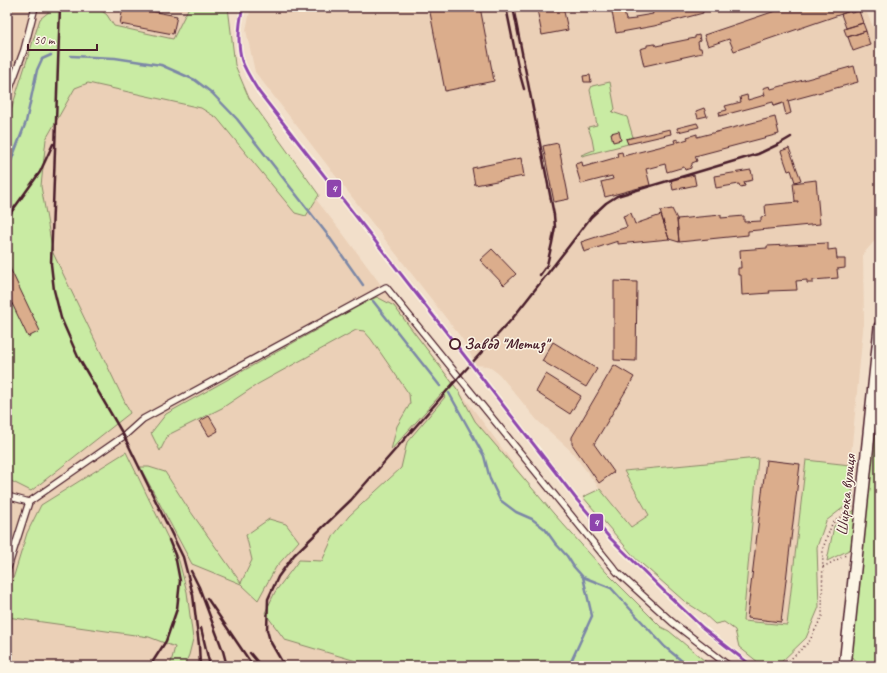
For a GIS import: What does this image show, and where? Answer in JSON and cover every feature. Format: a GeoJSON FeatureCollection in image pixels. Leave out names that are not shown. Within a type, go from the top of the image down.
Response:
{"type":"FeatureCollection","features":[{"type":"Feature","properties":{"kind":"street","name":"Широка вулиця"},"geometry":{"type":"LineString","coordinates":[[845,666],[880,327]]}},
{"type":"Feature","properties":{"kind":"lane"},"geometry":{"type":"LineString","coordinates":[[7,96],[24,50],[35,7]]}},
{"type":"Feature","properties":{"kind":"lane"},"geometry":{"type":"LineString","coordinates":[[7,570],[29,502],[124,436],[142,419],[386,287],[617,572],[672,622],[729,666]]}},
{"type":"Feature","properties":{"kind":"lane"},"geometry":{"type":"LineString","coordinates":[[7,496],[29,502]]}},
{"type":"Feature","properties":{"kind":"path"},"geometry":{"type":"LineString","coordinates":[[783,666],[810,642],[822,616],[823,548],[832,524],[862,499]]}},
{"type":"Feature","properties":{"kind":"path"},"geometry":{"type":"LineString","coordinates":[[823,567],[857,549]]}},
{"type":"Feature","properties":{"kind":"shaded area"},"geometry":{"type":"Polygon","coordinates":[[[7,7],[206,7],[210,65],[344,235],[605,587],[556,666],[7,666],[7,7]]]}},
{"type":"Feature","properties":{"kind":"shaded area"},"geometry":{"type":"Polygon","coordinates":[[[251,7],[864,7],[880,42],[880,235],[863,254],[864,320],[850,465],[806,460],[787,626],[742,621],[758,458],[624,471],[649,515],[630,528],[571,451],[537,420],[499,374],[488,366],[476,365],[463,340],[255,72],[246,30],[251,7]]]}},
{"type":"Feature","properties":{"kind":"green space"},"geometry":{"type":"Polygon","coordinates":[[[55,7],[97,7],[107,15],[114,26],[173,39],[189,7],[228,7],[235,65],[249,98],[319,195],[306,216],[295,213],[217,118],[201,108],[88,83],[75,88],[46,139],[41,186],[53,253],[130,413],[31,491],[7,479],[7,126],[40,19],[55,7]]]}},
{"type":"Feature","properties":{"kind":"green space"},"geometry":{"type":"Polygon","coordinates":[[[610,82],[615,109],[612,112],[627,117],[633,137],[627,139],[628,144],[582,156],[581,155],[594,150],[588,127],[597,125],[590,90],[592,86],[610,82]]]}},
{"type":"Feature","properties":{"kind":"green space"},"geometry":{"type":"Polygon","coordinates":[[[377,297],[394,306],[460,393],[475,421],[554,514],[607,573],[661,627],[669,631],[711,666],[373,666],[285,640],[265,613],[275,592],[299,560],[322,561],[334,535],[349,516],[401,468],[407,442],[445,397],[442,393],[391,450],[397,426],[410,404],[409,394],[371,339],[364,331],[356,330],[258,384],[222,408],[168,435],[160,451],[151,433],[166,414],[377,297]]]}},
{"type":"Feature","properties":{"kind":"green space"},"geometry":{"type":"Polygon","coordinates":[[[880,361],[880,665],[858,664],[850,653],[880,361]]]}},
{"type":"Feature","properties":{"kind":"green space"},"geometry":{"type":"Polygon","coordinates":[[[126,452],[179,561],[187,592],[193,639],[189,655],[184,666],[170,666],[175,647],[149,637],[7,617],[8,595],[27,533],[41,505],[126,452]]]}},
{"type":"Feature","properties":{"kind":"green space"},"geometry":{"type":"Polygon","coordinates":[[[758,458],[743,621],[787,625],[806,460],[850,465],[853,500],[826,521],[817,547],[819,607],[806,638],[777,666],[763,666],[739,647],[735,630],[724,622],[715,624],[703,613],[684,601],[636,559],[583,497],[600,489],[631,527],[649,515],[624,471],[758,458]]]}},
{"type":"Feature","properties":{"kind":"green space"},"geometry":{"type":"Polygon","coordinates":[[[140,467],[149,467],[165,472],[186,505],[241,583],[252,560],[246,535],[269,519],[286,524],[299,541],[276,567],[258,600],[241,584],[192,564],[140,467]]]}},
{"type":"Feature","properties":{"kind":"green space"},"geometry":{"type":"Polygon","coordinates":[[[857,508],[853,548],[827,561],[834,526],[857,508]]]}},
{"type":"Feature","properties":{"kind":"building"},"geometry":{"type":"Polygon","coordinates":[[[123,7],[177,16],[173,34],[120,24],[123,7]]]}},
{"type":"Feature","properties":{"kind":"building"},"geometry":{"type":"Polygon","coordinates":[[[429,7],[480,7],[494,81],[445,91],[429,7]]]}},
{"type":"Feature","properties":{"kind":"building"},"geometry":{"type":"Polygon","coordinates":[[[563,7],[568,30],[542,35],[537,9],[563,7]]]}},
{"type":"Feature","properties":{"kind":"building"},"geometry":{"type":"Polygon","coordinates":[[[611,7],[623,7],[626,20],[653,14],[651,7],[702,7],[703,13],[654,26],[616,33],[611,7]]]}},
{"type":"Feature","properties":{"kind":"building"},"geometry":{"type":"Polygon","coordinates":[[[787,7],[859,8],[734,51],[729,39],[708,46],[704,35],[787,7]]]}},
{"type":"Feature","properties":{"kind":"building"},"geometry":{"type":"Polygon","coordinates":[[[850,11],[851,13],[859,11],[863,23],[846,28],[841,14],[850,11]]]}},
{"type":"Feature","properties":{"kind":"building"},"geometry":{"type":"Polygon","coordinates":[[[863,23],[866,31],[847,37],[844,29],[863,23]]]}},
{"type":"Feature","properties":{"kind":"building"},"geometry":{"type":"Polygon","coordinates":[[[866,31],[870,45],[853,51],[848,37],[866,31]]]}},
{"type":"Feature","properties":{"kind":"building"},"geometry":{"type":"Polygon","coordinates":[[[699,35],[699,48],[701,48],[702,53],[644,66],[640,49],[647,47],[647,45],[655,44],[656,46],[695,38],[695,36],[699,35]]]}},
{"type":"Feature","properties":{"kind":"building"},"geometry":{"type":"Polygon","coordinates":[[[854,66],[858,82],[788,101],[791,113],[786,115],[783,103],[774,106],[773,102],[720,116],[719,112],[727,110],[725,106],[741,102],[740,97],[747,95],[748,100],[765,95],[763,88],[770,86],[771,89],[854,66]]]}},
{"type":"Feature","properties":{"kind":"building"},"geometry":{"type":"Polygon","coordinates":[[[590,75],[591,82],[584,82],[583,76],[590,75]]]}},
{"type":"Feature","properties":{"kind":"building"},"geometry":{"type":"Polygon","coordinates":[[[704,108],[707,116],[698,118],[696,111],[704,108]]]}},
{"type":"Feature","properties":{"kind":"building"},"geometry":{"type":"Polygon","coordinates":[[[775,117],[779,134],[695,156],[697,161],[692,163],[691,168],[685,170],[684,167],[667,172],[665,164],[646,169],[650,185],[605,197],[601,182],[613,179],[612,176],[581,184],[575,164],[582,162],[583,167],[618,157],[617,153],[622,152],[623,156],[675,143],[674,140],[678,139],[678,142],[697,134],[697,137],[775,117]]]}},
{"type":"Feature","properties":{"kind":"building"},"geometry":{"type":"Polygon","coordinates":[[[697,123],[699,127],[678,132],[677,128],[697,123]]]}},
{"type":"Feature","properties":{"kind":"building"},"geometry":{"type":"Polygon","coordinates":[[[670,129],[671,134],[628,144],[626,139],[670,129]]]}},
{"type":"Feature","properties":{"kind":"building"},"geometry":{"type":"Polygon","coordinates":[[[619,131],[621,140],[613,142],[611,133],[619,131]]]}},
{"type":"Feature","properties":{"kind":"building"},"geometry":{"type":"Polygon","coordinates":[[[558,143],[569,199],[554,202],[543,146],[558,143]]]}},
{"type":"Feature","properties":{"kind":"building"},"geometry":{"type":"Polygon","coordinates":[[[789,148],[801,180],[795,182],[791,170],[788,171],[781,151],[789,148]]]}},
{"type":"Feature","properties":{"kind":"building"},"geometry":{"type":"Polygon","coordinates":[[[521,158],[524,176],[475,185],[472,168],[521,158]]]}},
{"type":"Feature","properties":{"kind":"building"},"geometry":{"type":"Polygon","coordinates":[[[751,170],[753,180],[744,182],[745,186],[740,187],[739,184],[716,188],[714,176],[751,170]]]}},
{"type":"Feature","properties":{"kind":"building"},"geometry":{"type":"Polygon","coordinates":[[[694,175],[696,185],[673,190],[671,180],[694,175]]]}},
{"type":"Feature","properties":{"kind":"building"},"geometry":{"type":"Polygon","coordinates":[[[816,180],[820,224],[748,231],[748,235],[679,242],[677,219],[721,215],[721,218],[744,216],[744,222],[761,221],[761,217],[766,216],[765,205],[798,202],[795,201],[793,183],[816,180]]]}},
{"type":"Feature","properties":{"kind":"building"},"geometry":{"type":"Polygon","coordinates":[[[672,209],[677,219],[679,242],[669,239],[660,211],[672,209]]]}},
{"type":"Feature","properties":{"kind":"building"},"geometry":{"type":"Polygon","coordinates":[[[631,213],[635,224],[661,215],[669,239],[618,244],[618,241],[584,252],[581,242],[627,227],[623,216],[631,213]]]}},
{"type":"Feature","properties":{"kind":"building"},"geometry":{"type":"Polygon","coordinates":[[[828,243],[828,250],[836,249],[837,259],[845,259],[845,268],[837,269],[838,278],[813,280],[813,283],[807,283],[807,280],[796,281],[797,290],[769,291],[770,293],[742,295],[741,275],[738,275],[738,268],[741,268],[740,250],[767,248],[767,246],[828,243]]]}},
{"type":"Feature","properties":{"kind":"building"},"geometry":{"type":"Polygon","coordinates":[[[492,249],[516,274],[504,285],[480,260],[492,249]]]}},
{"type":"Feature","properties":{"kind":"building"},"geometry":{"type":"Polygon","coordinates":[[[8,264],[40,331],[28,337],[7,293],[8,264]]]}},
{"type":"Feature","properties":{"kind":"building"},"geometry":{"type":"Polygon","coordinates":[[[614,281],[637,282],[636,361],[614,360],[614,281]]]}},
{"type":"Feature","properties":{"kind":"building"},"geometry":{"type":"Polygon","coordinates":[[[553,342],[597,369],[586,387],[542,361],[553,342]]]}},
{"type":"Feature","properties":{"kind":"building"},"geometry":{"type":"Polygon","coordinates":[[[614,365],[634,377],[594,444],[614,472],[599,483],[572,444],[572,437],[614,365]]]}},
{"type":"Feature","properties":{"kind":"building"},"geometry":{"type":"Polygon","coordinates":[[[546,374],[581,396],[570,414],[536,392],[546,374]]]}},
{"type":"Feature","properties":{"kind":"building"},"geometry":{"type":"Polygon","coordinates":[[[209,416],[218,431],[209,436],[200,421],[209,416]]]}},
{"type":"Feature","properties":{"kind":"building"},"geometry":{"type":"Polygon","coordinates":[[[766,460],[800,464],[781,622],[747,618],[766,460]]]}},
{"type":"Feature","properties":{"kind":"waterway"},"geometry":{"type":"LineString","coordinates":[[7,169],[26,122],[37,70],[42,59],[51,55]]}},
{"type":"Feature","properties":{"kind":"waterway"},"geometry":{"type":"LineString","coordinates":[[71,56],[115,58],[161,65],[195,80],[212,93],[237,119],[327,234],[363,285]]}},
{"type":"Feature","properties":{"kind":"waterway"},"geometry":{"type":"LineString","coordinates":[[373,301],[440,386]]}},
{"type":"Feature","properties":{"kind":"waterway"},"geometry":{"type":"LineString","coordinates":[[449,393],[484,456],[490,479],[500,500],[516,512],[532,519],[545,529],[583,577],[592,616],[569,666]]}},
{"type":"Feature","properties":{"kind":"waterway"},"geometry":{"type":"LineString","coordinates":[[583,577],[611,588],[665,647],[688,666]]}},
{"type":"Feature","properties":{"kind":"railway"},"geometry":{"type":"LineString","coordinates":[[60,7],[51,264],[54,290],[61,318],[78,357],[124,436],[183,557],[193,595],[200,666]]}},
{"type":"Feature","properties":{"kind":"railway"},"geometry":{"type":"LineString","coordinates":[[506,7],[524,89]]}},
{"type":"Feature","properties":{"kind":"railway"},"geometry":{"type":"LineString","coordinates":[[513,7],[554,215],[555,227],[547,265],[540,275]]}},
{"type":"Feature","properties":{"kind":"railway"},"geometry":{"type":"LineString","coordinates":[[286,666],[270,641],[267,630],[268,599],[278,577],[294,555],[351,500],[512,319],[591,217],[606,203],[617,196],[758,154],[791,137]]}},
{"type":"Feature","properties":{"kind":"railway"},"geometry":{"type":"LineString","coordinates":[[7,218],[40,172],[53,144]]}},
{"type":"Feature","properties":{"kind":"railway"},"geometry":{"type":"LineString","coordinates":[[150,666],[166,641],[177,609],[180,581],[175,555],[169,540]]}},
{"type":"Feature","properties":{"kind":"railway"},"geometry":{"type":"LineString","coordinates":[[191,571],[199,587],[223,651],[227,666]]}},
{"type":"Feature","properties":{"kind":"railway"},"geometry":{"type":"LineString","coordinates":[[207,598],[253,666]]}},
{"type":"Feature","properties":{"kind":"railway"},"geometry":{"type":"LineString","coordinates":[[201,628],[210,666]]}},
{"type":"Feature","properties":{"kind":"railway"},"geometry":{"type":"LineString","coordinates":[[250,653],[261,666]]}},
{"type":"Feature","properties":{"kind":"transit line","name":"4"},"geometry":{"type":"LineString","coordinates":[[243,7],[239,34],[240,54],[242,61],[259,92],[577,500],[609,537],[667,594],[703,628],[752,666]]}},
{"type":"Feature","properties":{"kind":"place","name":"Завод \"Метиз\""},"geometry":{"type":"Point","coordinates":[455,344]}}]}
